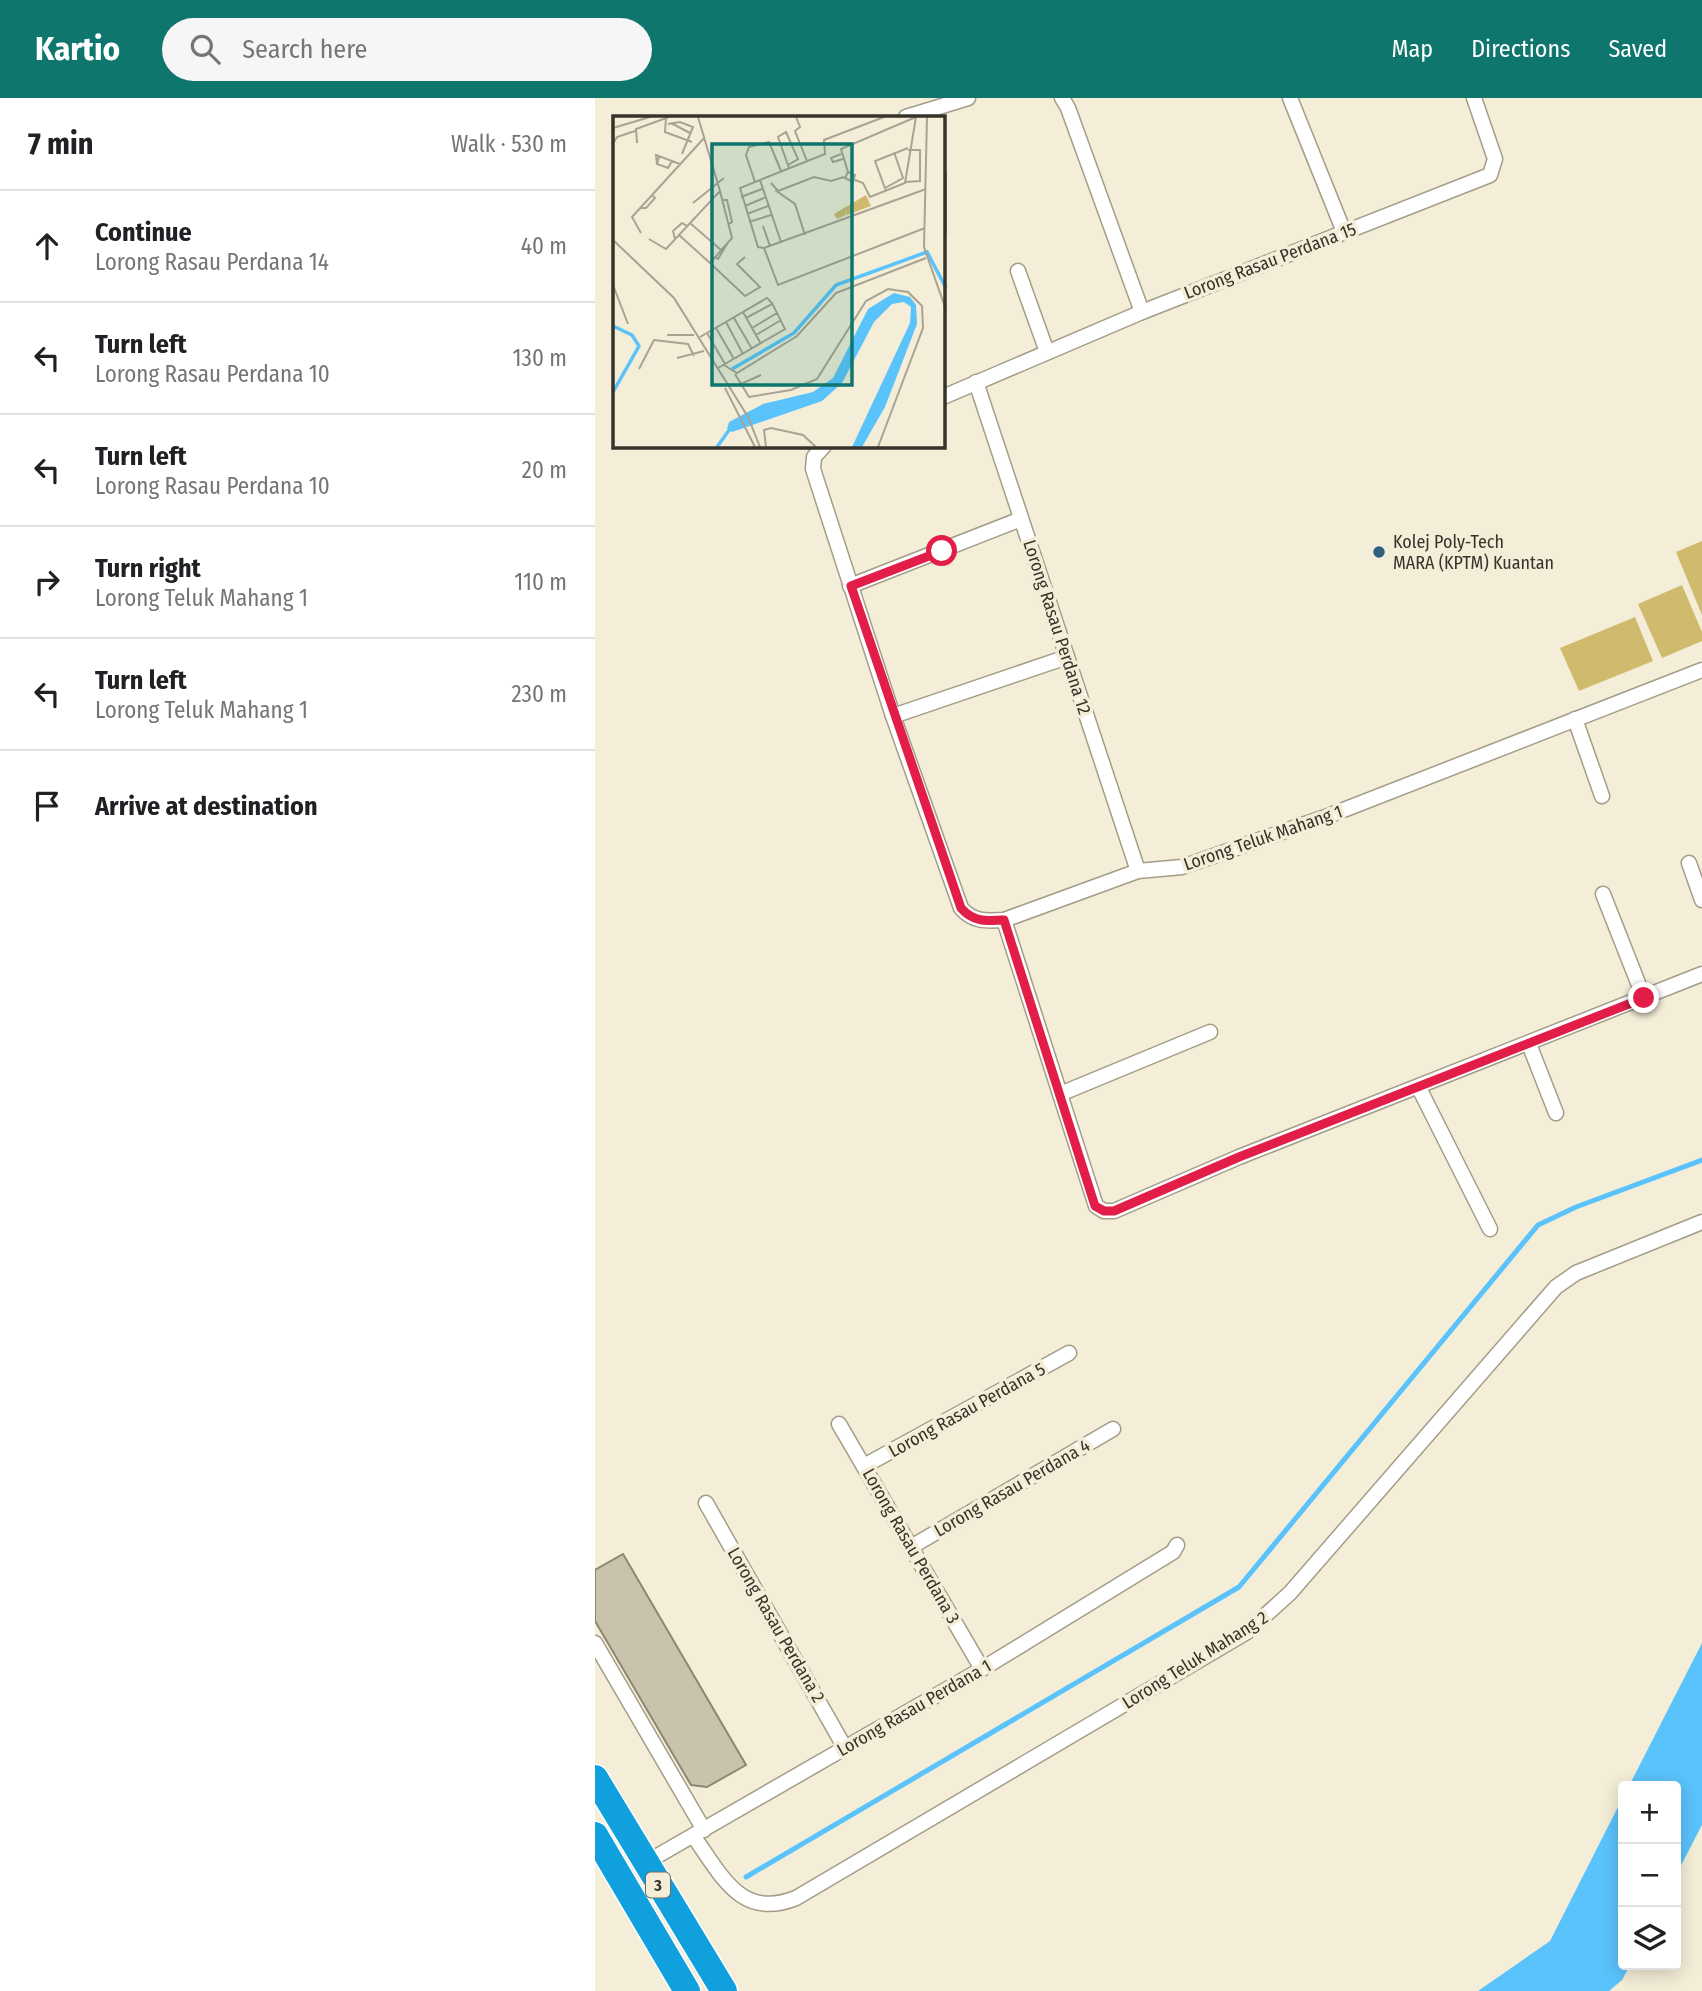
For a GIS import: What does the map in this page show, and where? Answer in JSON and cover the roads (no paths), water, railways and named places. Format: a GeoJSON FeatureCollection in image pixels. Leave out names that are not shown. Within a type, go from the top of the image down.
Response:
{"type":"FeatureCollection","features":[{"type":"Feature","properties":{"kind":"highway","name":"3"},"geometry":{"type":"LineString","coordinates":[[595,1778],[724,1991]]}},
{"type":"Feature","properties":{"kind":"highway","name":"3"},"geometry":{"type":"LineString","coordinates":[[595,1835],[687,1991]]}},
{"type":"Feature","properties":{"kind":"street"},"geometry":{"type":"LineString","coordinates":[[909,116],[968,98]]}},
{"type":"Feature","properties":{"kind":"street"},"geometry":{"type":"LineString","coordinates":[[1062,98],[1073,120],[1142,312]]}},
{"type":"Feature","properties":{"kind":"street"},"geometry":{"type":"LineString","coordinates":[[1290,98],[1344,232]]}},
{"type":"Feature","properties":{"kind":"street","name":"Lorong Rasau Perdana 15"},"geometry":{"type":"LineString","coordinates":[[945,396],[1142,312],[1490,175],[1495,159],[1474,98]]}},
{"type":"Feature","properties":{"kind":"street"},"geometry":{"type":"LineString","coordinates":[[1018,271],[1047,352]]}},
{"type":"Feature","properties":{"kind":"street","name":"Lorong Rasau Perdana 12"},"geometry":{"type":"LineString","coordinates":[[976,382],[1138,871]]}},
{"type":"Feature","properties":{"kind":"street"},"geometry":{"type":"LineString","coordinates":[[819,452],[813,469],[893,716],[961,908],[969,917],[983,921],[1004,920],[1095,1206],[1104,1211],[1114,1211],[1702,974]]}},
{"type":"Feature","properties":{"kind":"street"},"geometry":{"type":"LineString","coordinates":[[851,586],[1021,519]]}},
{"type":"Feature","properties":{"kind":"street"},"geometry":{"type":"LineString","coordinates":[[893,716],[1067,657]]}},
{"type":"Feature","properties":{"kind":"street","name":"Lorong Teluk Mahang 1"},"geometry":{"type":"LineString","coordinates":[[1004,920],[1138,871],[1182,867],[1328,816],[1702,670]]}},
{"type":"Feature","properties":{"kind":"street"},"geometry":{"type":"LineString","coordinates":[[1575,719],[1602,796]]}},
{"type":"Feature","properties":{"kind":"street"},"geometry":{"type":"LineString","coordinates":[[1689,863],[1702,900]]}},
{"type":"Feature","properties":{"kind":"street"},"geometry":{"type":"LineString","coordinates":[[1603,894],[1644,998]]}},
{"type":"Feature","properties":{"kind":"street"},"geometry":{"type":"LineString","coordinates":[[1060,1094],[1210,1032]]}},
{"type":"Feature","properties":{"kind":"street"},"geometry":{"type":"LineString","coordinates":[[1529,1044],[1556,1113]]}},
{"type":"Feature","properties":{"kind":"street"},"geometry":{"type":"LineString","coordinates":[[1419,1088],[1490,1229]]}},
{"type":"Feature","properties":{"kind":"street","name":"Lorong Teluk Mahang 2"},"geometry":{"type":"LineString","coordinates":[[595,1643],[729,1886],[744,1899],[763,1906],[778,1905],[796,1898],[1247,1632],[1290,1592],[1556,1287],[1576,1273],[1702,1222]]}},
{"type":"Feature","properties":{"kind":"street","name":"Lorong Rasau Perdana 5"},"geometry":{"type":"LineString","coordinates":[[864,1466],[1069,1353]]}},
{"type":"Feature","properties":{"kind":"street","name":"Lorong Rasau Perdana 3"},"geometry":{"type":"LineString","coordinates":[[839,1424],[982,1669]]}},
{"type":"Feature","properties":{"kind":"street","name":"Lorong Rasau Perdana 4"},"geometry":{"type":"LineString","coordinates":[[911,1547],[1113,1430]]}},
{"type":"Feature","properties":{"kind":"street","name":"Lorong Rasau Perdana 2"},"geometry":{"type":"LineString","coordinates":[[706,1503],[845,1748]]}},
{"type":"Feature","properties":{"kind":"street","name":"Lorong Rasau Perdana 1"},"geometry":{"type":"LineString","coordinates":[[645,1863],[982,1669],[1173,1552],[1177,1545]]}},
{"type":"Feature","properties":{"kind":"water"},"geometry":{"type":"Polygon","coordinates":[[[1702,1643],[1702,1825],[1681,1865],[1681,1781],[1632,1781],[1702,1643]]]}},
{"type":"Feature","properties":{"kind":"water"},"geometry":{"type":"Polygon","coordinates":[[[1618,1807],[1618,1970],[1627,1970],[1622,1980],[1609,1991],[1478,1991],[1550,1941],[1618,1807]]]}},
{"type":"Feature","properties":{"kind":"waterway"},"geometry":{"type":"LineString","coordinates":[[746,1877],[1239,1587],[1538,1225],[1576,1207],[1702,1160]]}},
{"type":"Feature","properties":{"kind":"place","name":"Kolej Poly-Tech MARA (KPTM) Kuantan"},"geometry":{"type":"Point","coordinates":[1379,552]}}]}
